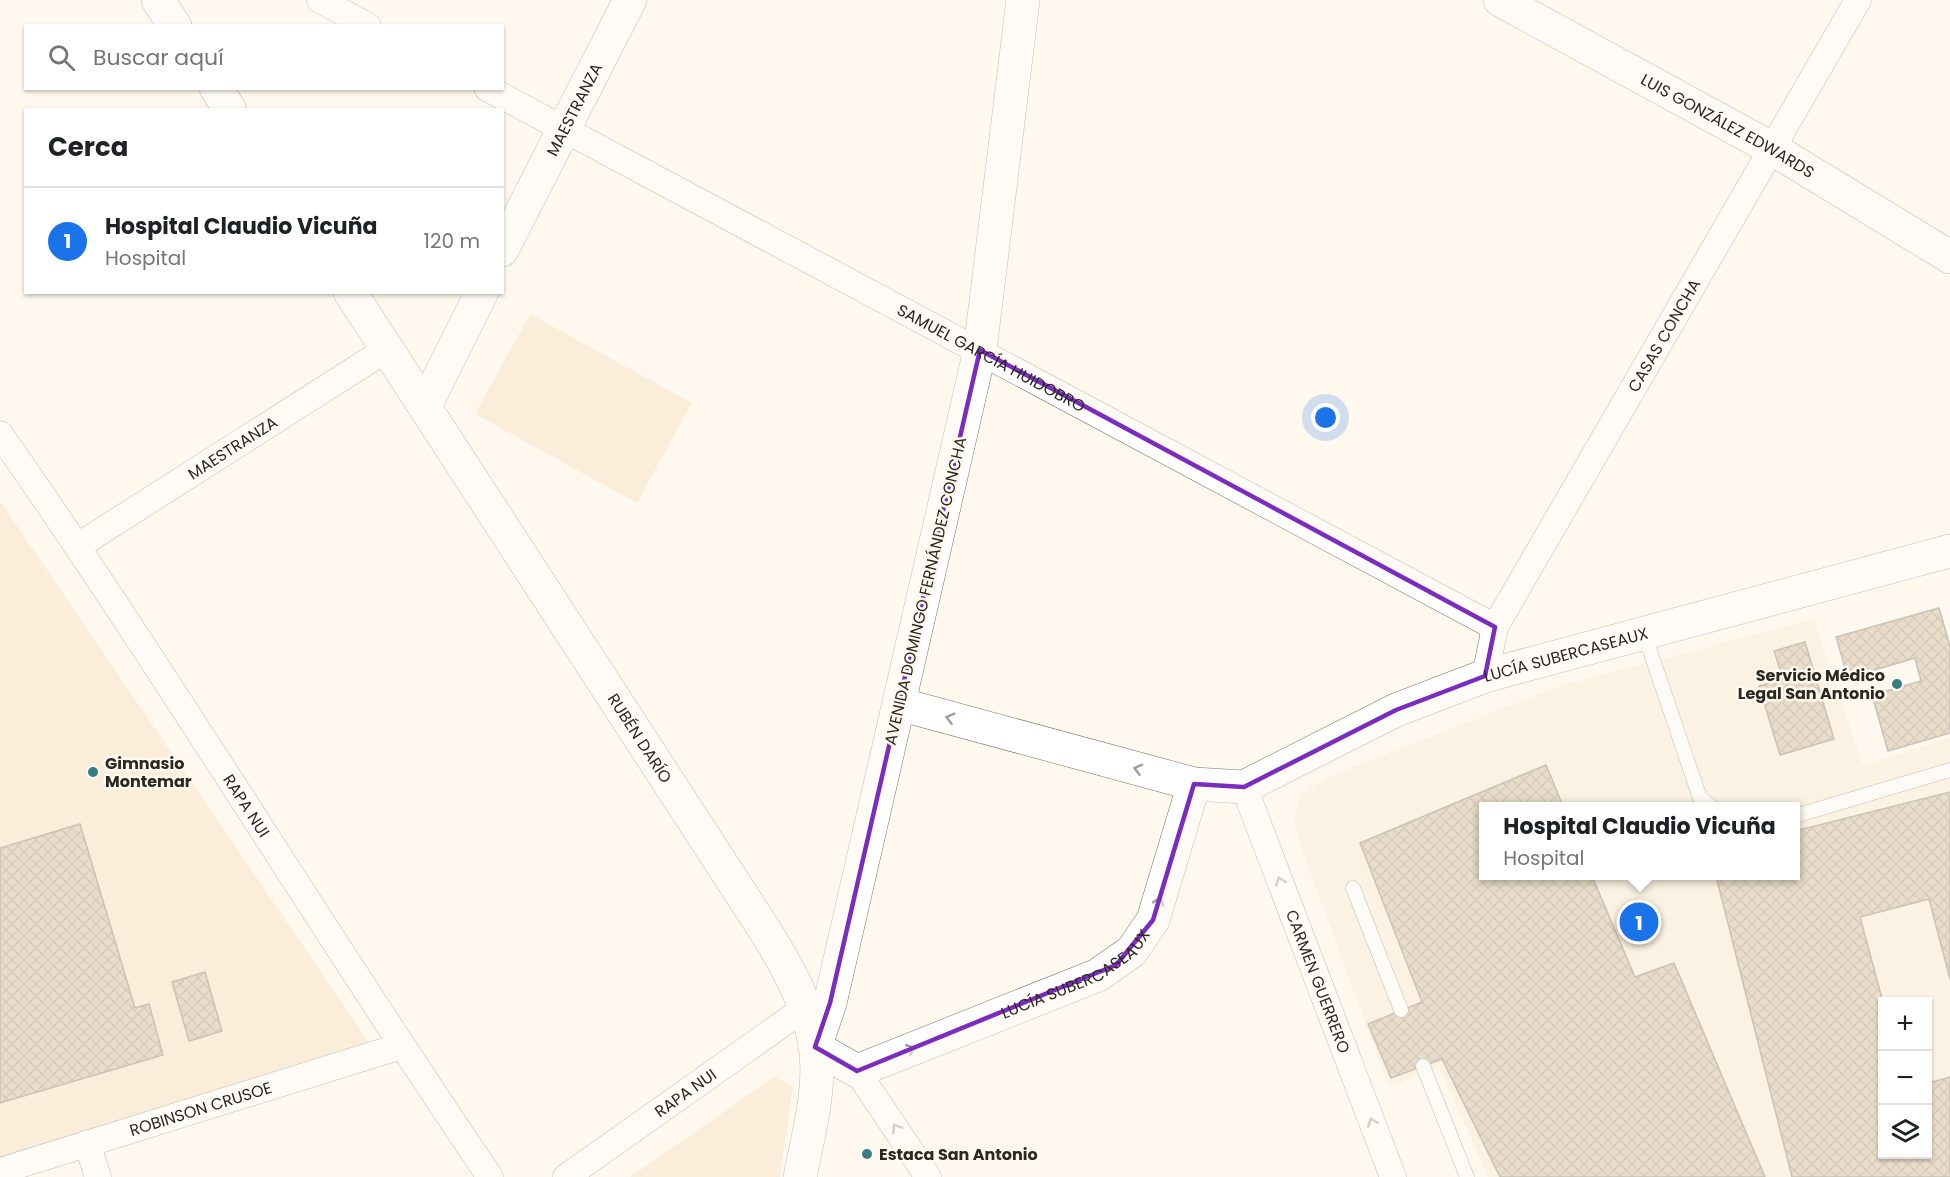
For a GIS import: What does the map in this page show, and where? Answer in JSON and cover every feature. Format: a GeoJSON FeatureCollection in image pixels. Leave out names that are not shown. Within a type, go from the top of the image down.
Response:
{"type":"FeatureCollection","features":[{"type":"Feature","properties":{"kind":"street"},"geometry":{"type":"LineString","coordinates":[[158,0],[174,24]]}},
{"type":"Feature","properties":{"kind":"street"},"geometry":{"type":"LineString","coordinates":[[320,0],[364,24]]}},
{"type":"Feature","properties":{"kind":"street","name":"MAESTRANZA"},"geometry":{"type":"LineString","coordinates":[[504,246],[630,0]]}},
{"type":"Feature","properties":{"kind":"street","name":"AVENIDA DOMINGO FERNÁNDEZ CONCHA"},"geometry":{"type":"LineString","coordinates":[[800,1177],[814,1101],[815,1047],[830,1003],[980,350],[1023,0]]}},
{"type":"Feature","properties":{"kind":"street","name":"LUIS GONZÁLEZ EDWARDS"},"geometry":{"type":"LineString","coordinates":[[1500,0],[1771,148],[1950,257]]}},
{"type":"Feature","properties":{"kind":"street","name":"CASAS CONCHA"},"geometry":{"type":"LineString","coordinates":[[1485,676],[1495,627],[1858,0]]}},
{"type":"Feature","properties":{"kind":"street"},"geometry":{"type":"LineString","coordinates":[[217,90],[229,108]]}},
{"type":"Feature","properties":{"kind":"street","name":"SAMUEL GARCÍA HUIDOBRO"},"geometry":{"type":"LineString","coordinates":[[490,90],[1495,627]]}},
{"type":"Feature","properties":{"kind":"street","name":"RUBÉN DARÍO"},"geometry":{"type":"LineString","coordinates":[[351,294],[766,932],[795,982],[805,1008],[815,1047]]}},
{"type":"Feature","properties":{"kind":"street"},"geometry":{"type":"LineString","coordinates":[[425,406],[481,294]]}},
{"type":"Feature","properties":{"kind":"street","name":"MAESTRANZA"},"geometry":{"type":"LineString","coordinates":[[78,546],[387,349]]}},
{"type":"Feature","properties":{"kind":"street","name":"RAPA NUI"},"geometry":{"type":"LineString","coordinates":[[0,434],[78,546],[401,1046],[490,1177]]}},
{"type":"Feature","properties":{"kind":"street","name":"LUCÍA SUBERCASEAUX"},"geometry":{"type":"LineString","coordinates":[[1244,787],[1396,710],[1485,676],[1950,551]]}},
{"type":"Feature","properties":{"kind":"street"},"geometry":{"type":"LineString","coordinates":[[899,704],[1194,784],[1244,787]]}},
{"type":"Feature","properties":{"kind":"street","name":"LUCÍA SUBERCASEAUX"},"geometry":{"type":"LineString","coordinates":[[857,1071],[1098,975],[1124,958],[1144,937],[1153,920],[1194,784]]}},
{"type":"Feature","properties":{"kind":"street","name":"CARMEN GUERRERO"},"geometry":{"type":"LineString","coordinates":[[1244,787],[1393,1177]]}},
{"type":"Feature","properties":{"kind":"street","name":"RAPA NUI"},"geometry":{"type":"LineString","coordinates":[[566,1177],[805,1008]]}},
{"type":"Feature","properties":{"kind":"street","name":"ROBINSON CRUSOE"},"geometry":{"type":"LineString","coordinates":[[0,1171],[401,1046]]}},
{"type":"Feature","properties":{"kind":"street"},"geometry":{"type":"LineString","coordinates":[[815,1047],[857,1071],[928,1177]]}},
{"type":"Feature","properties":{"kind":"street"},"geometry":{"type":"LineString","coordinates":[[87,1143],[98,1177]]}},
{"type":"Feature","properties":{"kind":"lane"},"geometry":{"type":"LineString","coordinates":[[1644,633],[1700,798],[1705,802]]}},
{"type":"Feature","properties":{"kind":"lane"},"geometry":{"type":"LineString","coordinates":[[1800,815],[1950,770]]}},
{"type":"Feature","properties":{"kind":"lane"},"geometry":{"type":"LineString","coordinates":[[1353,888],[1401,1010]]}},
{"type":"Feature","properties":{"kind":"lane"},"geometry":{"type":"LineString","coordinates":[[1423,1066],[1467,1177]]}},
{"type":"Feature","properties":{"kind":"highlighted area"},"geometry":{"type":"Polygon","coordinates":[[[980,350],[1495,627],[1485,676],[1396,710],[1244,787],[1194,784],[1153,920],[1116,965],[857,1071],[815,1047],[830,1003],[980,350]]]}},
{"type":"Feature","properties":{"kind":"shaded area"},"geometry":{"type":"Polygon","coordinates":[[[530,314],[692,403],[637,503],[475,414],[530,314]]]}},
{"type":"Feature","properties":{"kind":"shaded area","name":"Gimnasio Montemar"},"geometry":{"type":"Polygon","coordinates":[[[0,501],[370,1044],[0,1157],[0,501]]]}},
{"type":"Feature","properties":{"kind":"shaded area"},"geometry":{"type":"Polygon","coordinates":[[[1814,619],[1863,765],[1950,738],[1950,1177],[1488,1177],[1439,1068],[1389,1087],[1299,842],[1294,818],[1301,798],[1317,783],[1560,686],[1814,619]]]}},
{"type":"Feature","properties":{"kind":"shaded area"},"geometry":{"type":"Polygon","coordinates":[[[774,1077],[793,1086],[780,1177],[630,1177],[774,1077]]]}},
{"type":"Feature","properties":{"kind":"building"},"geometry":{"type":"Polygon","coordinates":[[[1939,608],[1950,646],[1950,733],[1888,751],[1872,695],[1921,681],[1915,658],[1848,678],[1836,637],[1939,608]]]}},
{"type":"Feature","properties":{"kind":"building"},"geometry":{"type":"Polygon","coordinates":[[[1805,642],[1834,739],[1780,755],[1759,686],[1783,679],[1774,651],[1805,642]]]}},
{"type":"Feature","properties":{"kind":"building"},"geometry":{"type":"Polygon","coordinates":[[[1546,765],[1561,802],[1479,802],[1479,880],[1594,880],[1635,977],[1674,963],[1765,1177],[1500,1177],[1442,1059],[1391,1078],[1368,1024],[1422,1002],[1360,843],[1546,765]]]}},
{"type":"Feature","properties":{"kind":"building"},"geometry":{"type":"Polygon","coordinates":[[[1950,792],[1950,979],[1929,899],[1860,917],[1882,997],[1878,997],[1878,1159],[1932,1159],[1932,1082],[1950,1077],[1950,1177],[1792,1177],[1717,880],[1800,880],[1800,830],[1950,792]]]}},
{"type":"Feature","properties":{"kind":"building"},"geometry":{"type":"Polygon","coordinates":[[[80,824],[135,1008],[149,1004],[163,1055],[0,1103],[0,848],[80,824]]]}},
{"type":"Feature","properties":{"kind":"building"},"geometry":{"type":"Polygon","coordinates":[[[205,972],[222,1031],[189,1041],[172,982],[205,972]]]}},
{"type":"Feature","properties":{"kind":"place","name":"Servicio Médico Legal San Antonio"},"geometry":{"type":"Point","coordinates":[1897,684]}},
{"type":"Feature","properties":{"kind":"place","name":"Gimnasio Montemar"},"geometry":{"type":"Point","coordinates":[93,772]}},
{"type":"Feature","properties":{"kind":"place","name":"Hospital Claudio Vicuña"},"geometry":{"type":"Point","coordinates":[1639,922]}},
{"type":"Feature","properties":{"kind":"place","name":"Estaca San Antonio"},"geometry":{"type":"Point","coordinates":[867,1154]}}]}
